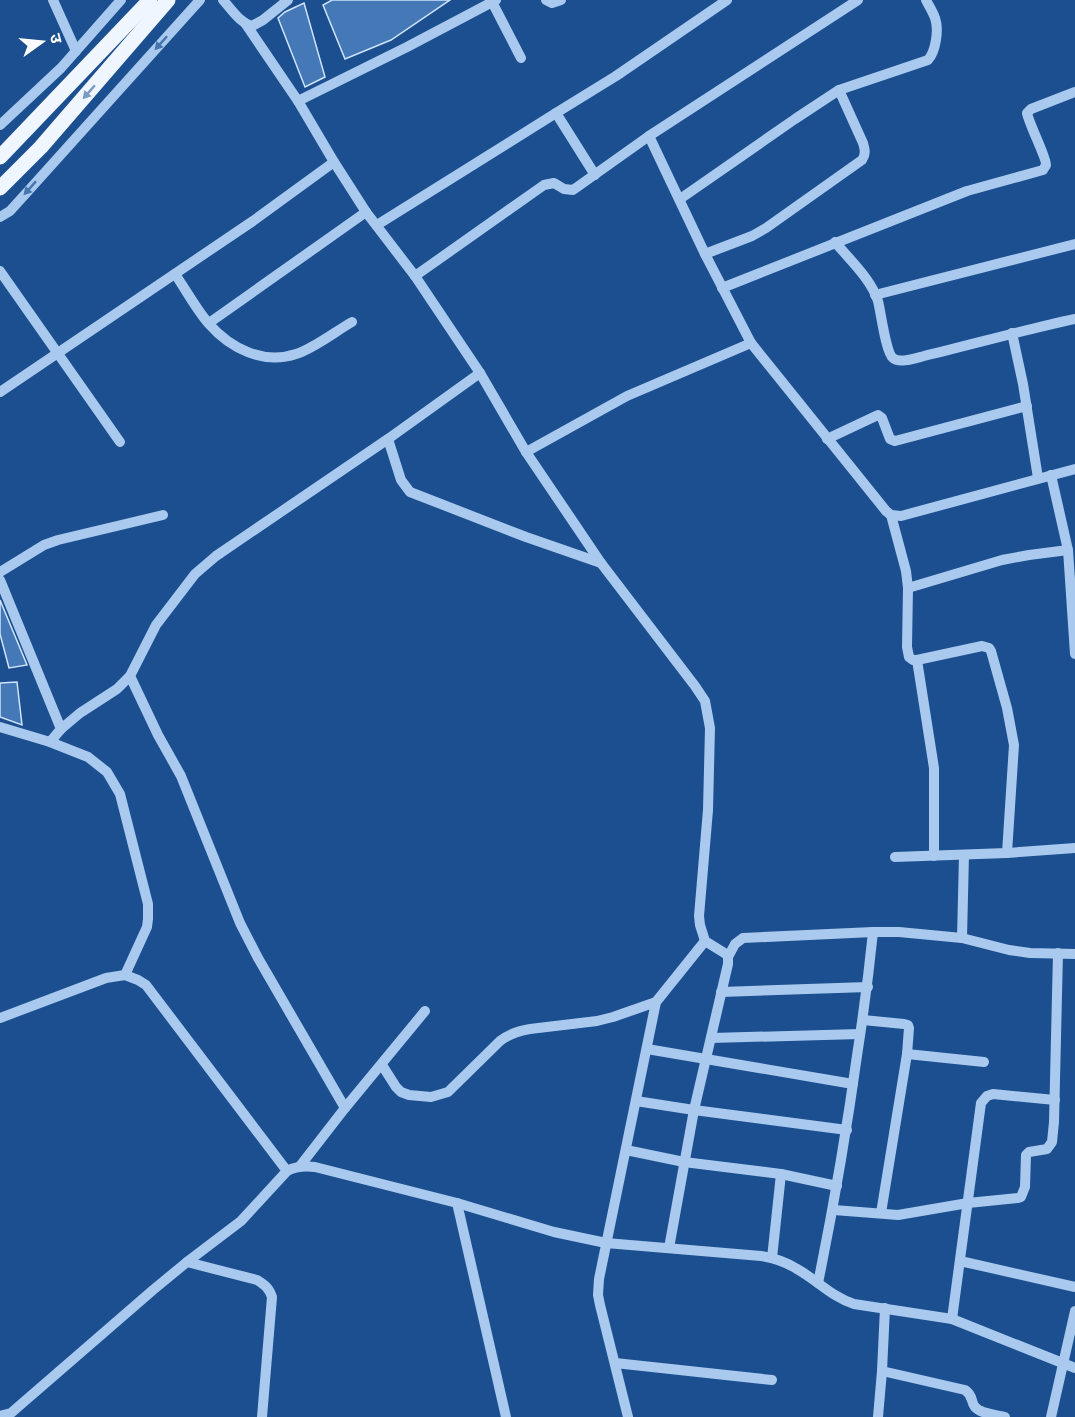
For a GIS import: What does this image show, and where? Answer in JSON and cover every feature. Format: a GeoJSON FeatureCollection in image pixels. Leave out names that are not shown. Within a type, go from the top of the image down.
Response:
{"type":"FeatureCollection","features":[{"type":"Feature","properties":{"kind":"main road"},"geometry":{"type":"LineString","coordinates":[[0,157],[150,0]]}},
{"type":"Feature","properties":{"kind":"main road"},"geometry":{"type":"LineString","coordinates":[[0,188],[41,147],[168,0]]}},
{"type":"Feature","properties":{"kind":"street"},"geometry":{"type":"LineString","coordinates":[[53,0],[76,51]]}},
{"type":"Feature","properties":{"kind":"street"},"geometry":{"type":"LineString","coordinates":[[0,125],[61,68],[121,0]]}},
{"type":"Feature","properties":{"kind":"street"},"geometry":{"type":"LineString","coordinates":[[0,217],[10,211],[200,0]]}},
{"type":"Feature","properties":{"kind":"street"},"geometry":{"type":"LineString","coordinates":[[223,0],[245,23],[298,101],[366,212],[378,225],[480,373],[526,452],[601,563],[705,701],[710,728],[708,810],[699,916],[705,941],[728,957]]}},
{"type":"Feature","properties":{"kind":"street"},"geometry":{"type":"LineString","coordinates":[[245,23],[252,26],[257,24],[288,0]]}},
{"type":"Feature","properties":{"kind":"street"},"geometry":{"type":"LineString","coordinates":[[546,0],[552,3],[561,0]]}},
{"type":"Feature","properties":{"kind":"street"},"geometry":{"type":"LineString","coordinates":[[378,225],[616,76],[727,0]]}},
{"type":"Feature","properties":{"kind":"street"},"geometry":{"type":"LineString","coordinates":[[414,276],[544,184],[554,183],[564,189],[573,190],[649,136],[858,0]]}},
{"type":"Feature","properties":{"kind":"street"},"geometry":{"type":"LineString","coordinates":[[680,199],[839,90],[924,62],[931,57],[937,24],[926,0]]}},
{"type":"Feature","properties":{"kind":"street"},"geometry":{"type":"LineString","coordinates":[[298,101],[493,1],[521,58]]}},
{"type":"Feature","properties":{"kind":"street"},"geometry":{"type":"LineString","coordinates":[[705,254],[752,236],[766,228],[862,160],[865,150],[863,143],[839,90]]}},
{"type":"Feature","properties":{"kind":"street"},"geometry":{"type":"LineString","coordinates":[[722,288],[967,191],[1043,170],[1046,165],[1045,159],[1027,113],[1031,109],[1075,92]]}},
{"type":"Feature","properties":{"kind":"street"},"geometry":{"type":"LineString","coordinates":[[556,112],[595,175]]}},
{"type":"Feature","properties":{"kind":"street"},"geometry":{"type":"LineString","coordinates":[[649,136],[705,254],[751,343],[891,515],[901,516],[1075,469]]}},
{"type":"Feature","properties":{"kind":"street"},"geometry":{"type":"LineString","coordinates":[[0,392],[252,221],[334,162]]}},
{"type":"Feature","properties":{"kind":"street"},"geometry":{"type":"LineString","coordinates":[[209,323],[366,212]]}},
{"type":"Feature","properties":{"kind":"street"},"geometry":{"type":"LineString","coordinates":[[836,242],[875,294],[888,350],[893,359],[898,361],[1075,319]]}},
{"type":"Feature","properties":{"kind":"street"},"geometry":{"type":"LineString","coordinates":[[875,294],[1075,244]]}},
{"type":"Feature","properties":{"kind":"street"},"geometry":{"type":"LineString","coordinates":[[0,270],[120,442]]}},
{"type":"Feature","properties":{"kind":"street"},"geometry":{"type":"LineString","coordinates":[[175,274],[209,323],[226,339],[257,356],[279,358],[296,354],[352,322]]}},
{"type":"Feature","properties":{"kind":"street"},"geometry":{"type":"LineString","coordinates":[[1012,333],[1027,406],[1038,478]]}},
{"type":"Feature","properties":{"kind":"street"},"geometry":{"type":"LineString","coordinates":[[526,452],[627,396],[751,343]]}},
{"type":"Feature","properties":{"kind":"street"},"geometry":{"type":"LineString","coordinates":[[50,742],[80,713],[117,689],[130,676],[156,625],[195,574],[216,556],[388,439],[480,373]]}},
{"type":"Feature","properties":{"kind":"street"},"geometry":{"type":"LineString","coordinates":[[827,439],[878,415],[882,418],[888,437],[892,441],[1027,406]]}},
{"type":"Feature","properties":{"kind":"street"},"geometry":{"type":"LineString","coordinates":[[388,439],[401,480],[410,492],[601,563]]}},
{"type":"Feature","properties":{"kind":"street"},"geometry":{"type":"LineString","coordinates":[[1051,475],[1068,550],[1075,654]]}},
{"type":"Feature","properties":{"kind":"street"},"geometry":{"type":"LineString","coordinates":[[0,572],[44,545],[58,540],[163,515]]}},
{"type":"Feature","properties":{"kind":"street"},"geometry":{"type":"LineString","coordinates":[[891,515],[905,564],[908,588],[907,652],[909,657],[917,660],[982,646],[991,651],[1009,714],[1014,745],[1007,853]]}},
{"type":"Feature","properties":{"kind":"street"},"geometry":{"type":"LineString","coordinates":[[908,588],[1002,560],[1068,550]]}},
{"type":"Feature","properties":{"kind":"street"},"geometry":{"type":"LineString","coordinates":[[0,580],[61,729]]}},
{"type":"Feature","properties":{"kind":"street"},"geometry":{"type":"LineString","coordinates":[[917,660],[934,768],[934,856]]}},
{"type":"Feature","properties":{"kind":"street"},"geometry":{"type":"LineString","coordinates":[[130,676],[158,735],[181,776],[240,923],[345,1108]]}},
{"type":"Feature","properties":{"kind":"street"},"geometry":{"type":"LineString","coordinates":[[0,727],[50,742],[88,758],[107,772],[120,794],[148,904],[147,927],[124,975]]}},
{"type":"Feature","properties":{"kind":"street"},"geometry":{"type":"LineString","coordinates":[[894,857],[1075,848]]}},
{"type":"Feature","properties":{"kind":"street"},"geometry":{"type":"LineString","coordinates":[[962,938],[964,855]]}},
{"type":"Feature","properties":{"kind":"street"},"geometry":{"type":"LineString","coordinates":[[818,1283],[834,1210],[847,1130],[868,987],[873,932]]}},
{"type":"Feature","properties":{"kind":"street"},"geometry":{"type":"LineString","coordinates":[[669,1248],[694,1110],[728,957],[735,944],[742,938],[898,932],[962,938],[1030,953],[1075,954]]}},
{"type":"Feature","properties":{"kind":"street"},"geometry":{"type":"LineString","coordinates":[[628,1417],[598,1295],[599,1279],[656,1002],[705,941]]}},
{"type":"Feature","properties":{"kind":"street"},"geometry":{"type":"LineString","coordinates":[[834,1210],[907,1215],[968,1203],[1021,1197],[1025,1187],[1026,1155],[1029,1152],[1047,1149],[1052,1142],[1058,953]]}},
{"type":"Feature","properties":{"kind":"street"},"geometry":{"type":"LineString","coordinates":[[0,1018],[106,978],[124,975],[138,980],[146,985],[287,1172]]}},
{"type":"Feature","properties":{"kind":"street"},"geometry":{"type":"LineString","coordinates":[[721,992],[868,987]]}},
{"type":"Feature","properties":{"kind":"street"},"geometry":{"type":"LineString","coordinates":[[382,1065],[401,1092],[431,1097],[448,1092],[508,1035],[520,1030],[597,1021],[656,1002]]}},
{"type":"Feature","properties":{"kind":"street"},"geometry":{"type":"LineString","coordinates":[[300,1166],[425,1011]]}},
{"type":"Feature","properties":{"kind":"street"},"geometry":{"type":"LineString","coordinates":[[863,1020],[908,1025],[909,1032],[881,1213]]}},
{"type":"Feature","properties":{"kind":"street"},"geometry":{"type":"LineString","coordinates":[[711,1038],[860,1034]]}},
{"type":"Feature","properties":{"kind":"street"},"geometry":{"type":"LineString","coordinates":[[647,1049],[853,1084]]}},
{"type":"Feature","properties":{"kind":"street"},"geometry":{"type":"LineString","coordinates":[[907,1054],[984,1062]]}},
{"type":"Feature","properties":{"kind":"street"},"geometry":{"type":"LineString","coordinates":[[952,1319],[981,1103],[987,1096],[998,1094],[1055,1100]]}},
{"type":"Feature","properties":{"kind":"street"},"geometry":{"type":"LineString","coordinates":[[636,1101],[847,1130]]}},
{"type":"Feature","properties":{"kind":"street"},"geometry":{"type":"LineString","coordinates":[[626,1150],[684,1162],[781,1174],[837,1186]]}},
{"type":"Feature","properties":{"kind":"street"},"geometry":{"type":"LineString","coordinates":[[1,1417],[11,1413],[187,1262],[242,1221],[287,1172],[300,1166],[315,1167],[457,1203],[554,1232],[606,1243],[772,1258],[797,1269],[844,1300],[854,1304],[952,1319],[1075,1368]]}},
{"type":"Feature","properties":{"kind":"street"},"geometry":{"type":"LineString","coordinates":[[772,1258],[781,1174]]}},
{"type":"Feature","properties":{"kind":"street"},"geometry":{"type":"LineString","coordinates":[[457,1203],[506,1417]]}},
{"type":"Feature","properties":{"kind":"street"},"geometry":{"type":"LineString","coordinates":[[960,1260],[1075,1287]]}},
{"type":"Feature","properties":{"kind":"street"},"geometry":{"type":"LineString","coordinates":[[187,1262],[257,1280],[270,1290],[272,1297],[262,1417]]}},
{"type":"Feature","properties":{"kind":"street"},"geometry":{"type":"LineString","coordinates":[[878,1417],[885,1308]]}},
{"type":"Feature","properties":{"kind":"street"},"geometry":{"type":"LineString","coordinates":[[1051,1417],[1075,1311]]}},
{"type":"Feature","properties":{"kind":"street"},"geometry":{"type":"LineString","coordinates":[[615,1363],[772,1380]]}},
{"type":"Feature","properties":{"kind":"street"},"geometry":{"type":"LineString","coordinates":[[882,1371],[965,1390],[971,1395],[975,1408],[1005,1417]]}},
{"type":"Feature","properties":{"kind":"street"},"geometry":{"type":"LineString","coordinates":[[969,1417],[972,1400]]}},
{"type":"Feature","properties":{"kind":"building"},"geometry":{"type":"Polygon","coordinates":[[[332,0],[450,0],[391,40],[345,59],[323,5],[332,0]]]}},
{"type":"Feature","properties":{"kind":"building"},"geometry":{"type":"Polygon","coordinates":[[[304,3],[325,77],[305,87],[278,18],[304,3]]]}},
{"type":"Feature","properties":{"kind":"building"},"geometry":{"type":"Polygon","coordinates":[[[0,600],[27,665],[9,668],[0,634],[0,600]]]}},
{"type":"Feature","properties":{"kind":"building"},"geometry":{"type":"Polygon","coordinates":[[[17,682],[22,725],[0,717],[0,683],[17,682]]]}}]}
